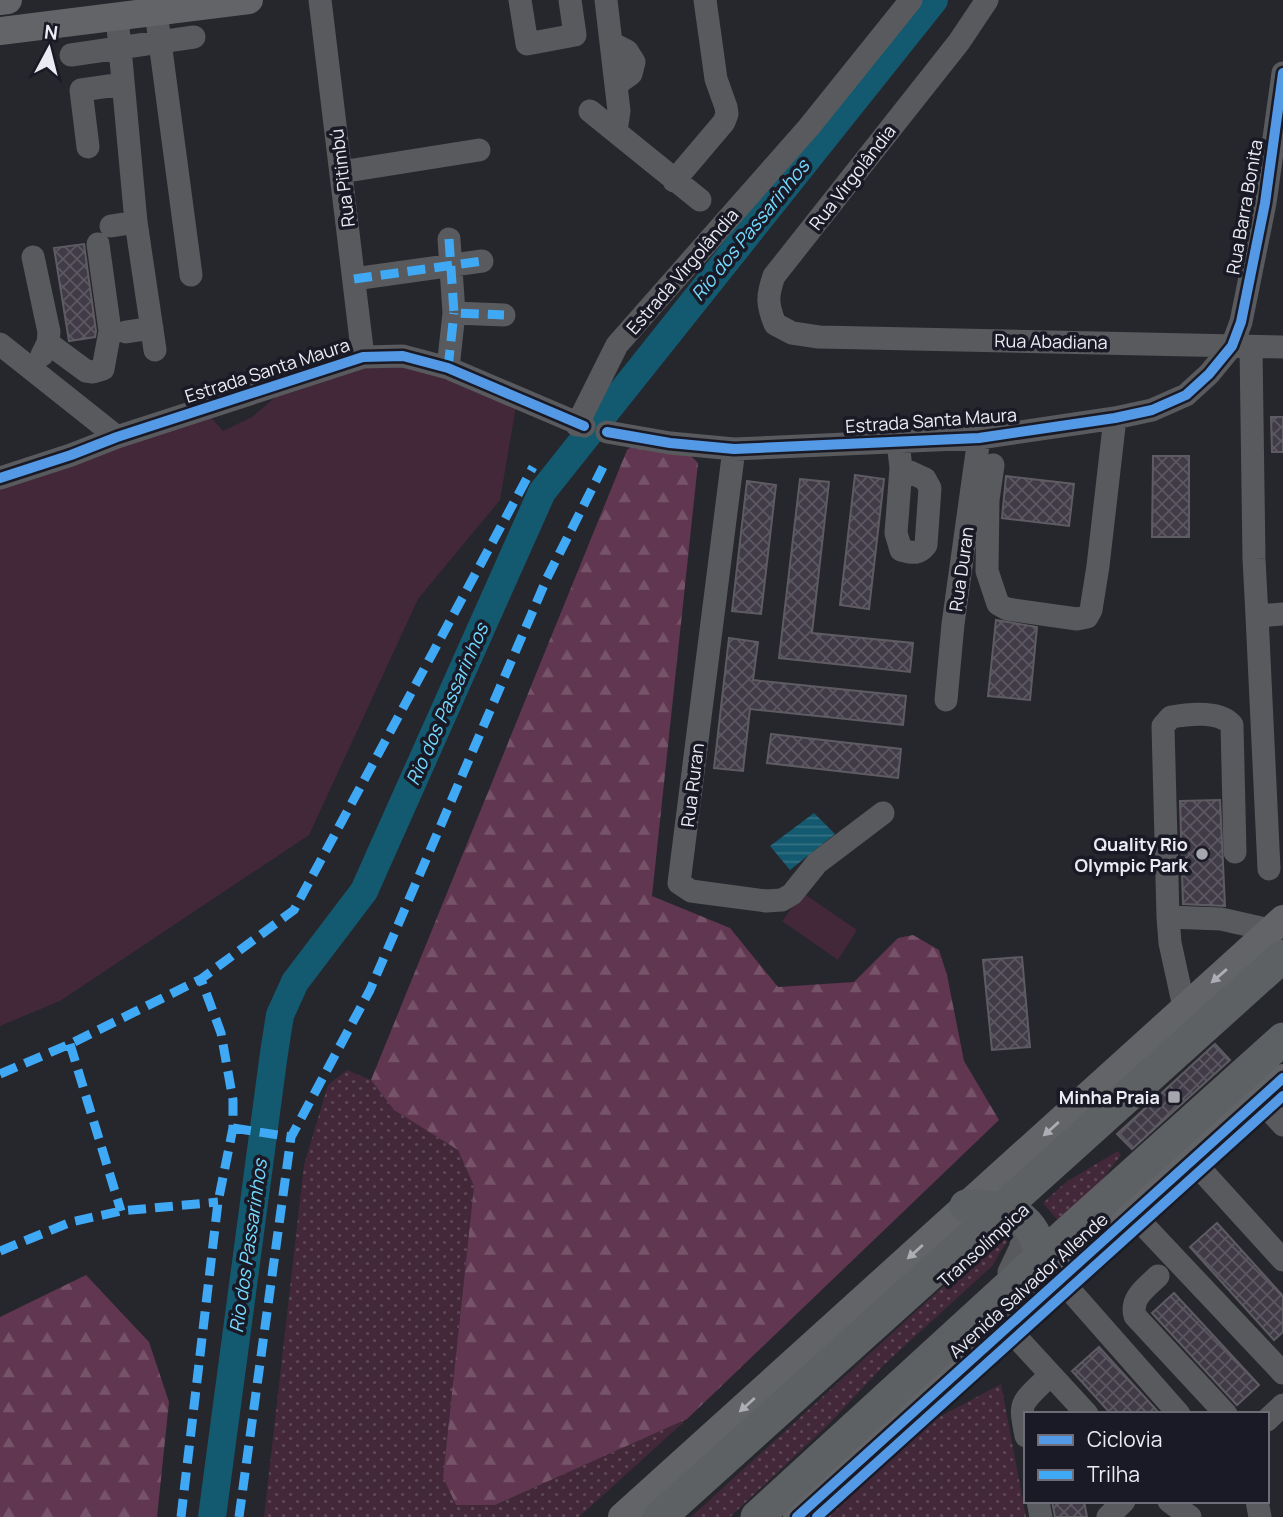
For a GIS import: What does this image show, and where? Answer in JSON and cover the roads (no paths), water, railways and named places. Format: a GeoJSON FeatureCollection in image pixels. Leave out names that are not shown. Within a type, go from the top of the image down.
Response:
{"type":"FeatureCollection","features":[{"type":"Feature","properties":{"kind":"highway","name":"Avenida Salvador Allende"},"geometry":{"type":"LineString","coordinates":[[757,1517],[1031,1238],[1279,935]]}},
{"type":"Feature","properties":{"kind":"highway","name":"Avenida Salvador Allende"},"geometry":{"type":"LineString","coordinates":[[660,1517],[1031,1238],[1283,1039]]}},
{"type":"Feature","properties":{"kind":"highway"},"geometry":{"type":"LineString","coordinates":[[966,1206],[1031,1238],[1041,1269],[1011,1323]]}},
{"type":"Feature","properties":{"kind":"highway"},"geometry":{"type":"LineString","coordinates":[[638,1517],[666,1487],[673,1472]]}},
{"type":"Feature","properties":{"kind":"main road"},"geometry":{"type":"LineString","coordinates":[[0,1],[8,0]]}},
{"type":"Feature","properties":{"kind":"main road"},"geometry":{"type":"LineString","coordinates":[[0,31],[249,0]]}},
{"type":"Feature","properties":{"kind":"main road"},"geometry":{"type":"LineString","coordinates":[[622,1517],[1184,1007],[1279,935]]}},
{"type":"Feature","properties":{"kind":"main road","name":"Avenida Salvador Allende"},"geometry":{"type":"LineString","coordinates":[[1031,1238],[1133,1214],[1283,1078]]}},
{"type":"Feature","properties":{"kind":"main road","name":"Avenida Salvador Allende"},"geometry":{"type":"LineString","coordinates":[[797,1517],[1011,1323]]}},
{"type":"Feature","properties":{"kind":"street","name":"Rua Pitimbú"},"geometry":{"type":"LineString","coordinates":[[320,0],[363,357]]}},
{"type":"Feature","properties":{"kind":"street"},"geometry":{"type":"LineString","coordinates":[[520,0],[527,44],[575,35],[570,0]]}},
{"type":"Feature","properties":{"kind":"street"},"geometry":{"type":"LineString","coordinates":[[606,0],[617,84],[619,119],[616,131]]}},
{"type":"Feature","properties":{"kind":"street"},"geometry":{"type":"LineString","coordinates":[[674,181],[724,122],[727,114],[716,79],[705,0]]}},
{"type":"Feature","properties":{"kind":"street","name":"Estrada Virgolândia"},"geometry":{"type":"LineString","coordinates":[[580,426],[617,345],[808,127],[911,0]]}},
{"type":"Feature","properties":{"kind":"street","name":"Rua Virgolândia"},"geometry":{"type":"LineString","coordinates":[[819,337],[792,333],[775,324],[769,310],[768,294],[774,276],[959,42],[987,0]]}},
{"type":"Feature","properties":{"kind":"street"},"geometry":{"type":"LineString","coordinates":[[156,12],[191,275]]}},
{"type":"Feature","properties":{"kind":"street"},"geometry":{"type":"LineString","coordinates":[[117,16],[136,222],[153,339],[126,332]]}},
{"type":"Feature","properties":{"kind":"street"},"geometry":{"type":"LineString","coordinates":[[71,55],[194,37]]}},
{"type":"Feature","properties":{"kind":"street","name":"Rua Barra Bonita"},"geometry":{"type":"LineString","coordinates":[[1241,346],[1241,322],[1274,203],[1283,73]]}},
{"type":"Feature","properties":{"kind":"street"},"geometry":{"type":"LineString","coordinates":[[88,147],[81,90],[123,84]]}},
{"type":"Feature","properties":{"kind":"street"},"geometry":{"type":"LineString","coordinates":[[590,111],[700,200]]}},
{"type":"Feature","properties":{"kind":"street"},"geometry":{"type":"LineString","coordinates":[[341,172],[479,150]]}},
{"type":"Feature","properties":{"kind":"street"},"geometry":{"type":"LineString","coordinates":[[108,243],[136,222]]}},
{"type":"Feature","properties":{"kind":"street"},"geometry":{"type":"LineString","coordinates":[[448,368],[454,313],[449,239]]}},
{"type":"Feature","properties":{"kind":"street"},"geometry":{"type":"LineString","coordinates":[[108,243],[140,256]]}},
{"type":"Feature","properties":{"kind":"street"},"geometry":{"type":"LineString","coordinates":[[48,343],[86,372],[103,369],[110,331],[108,243]]}},
{"type":"Feature","properties":{"kind":"street"},"geometry":{"type":"LineString","coordinates":[[33,257],[49,332],[48,343],[33,370]]}},
{"type":"Feature","properties":{"kind":"street"},"geometry":{"type":"LineString","coordinates":[[354,279],[482,261]]}},
{"type":"Feature","properties":{"kind":"street"},"geometry":{"type":"LineString","coordinates":[[121,299],[145,295]]}},
{"type":"Feature","properties":{"kind":"street"},"geometry":{"type":"LineString","coordinates":[[454,313],[504,315]]}},
{"type":"Feature","properties":{"kind":"street","name":"Rua Abadiana"},"geometry":{"type":"LineString","coordinates":[[819,337],[1283,347]]}},
{"type":"Feature","properties":{"kind":"street"},"geometry":{"type":"LineString","coordinates":[[0,344],[117,437]]}},
{"type":"Feature","properties":{"kind":"street"},"geometry":{"type":"LineString","coordinates":[[1241,346],[1269,869]]}},
{"type":"Feature","properties":{"kind":"street","name":"Estrada Santa Maura"},"geometry":{"type":"LineString","coordinates":[[607,432],[670,443],[734,449],[979,438],[1152,410],[1186,396],[1241,346]]}},
{"type":"Feature","properties":{"kind":"street","name":"Estrada Santa Maura"},"geometry":{"type":"LineString","coordinates":[[0,478],[363,357],[403,356],[448,368],[580,426]]}},
{"type":"Feature","properties":{"kind":"street"},"geometry":{"type":"LineString","coordinates":[[993,465],[988,500],[988,571],[998,604],[1007,609],[1077,619],[1087,617],[1091,610],[1098,566],[1115,418]]}},
{"type":"Feature","properties":{"kind":"street","name":"Rua Duran"},"geometry":{"type":"LineString","coordinates":[[946,700],[953,624],[979,438]]}},
{"type":"Feature","properties":{"kind":"street"},"geometry":{"type":"LineString","coordinates":[[898,442],[901,468]]}},
{"type":"Feature","properties":{"kind":"street","name":"Rua Ruran"},"geometry":{"type":"LineString","coordinates":[[734,449],[680,883],[691,891],[766,901],[782,900],[797,888],[817,863],[883,813]]}},
{"type":"Feature","properties":{"kind":"street"},"geometry":{"type":"LineString","coordinates":[[1257,616],[1283,614]]}},
{"type":"Feature","properties":{"kind":"street"},"geometry":{"type":"LineString","coordinates":[[1184,1007],[1170,943],[1168,917],[1163,726],[1171,717],[1217,716],[1224,717],[1232,725],[1235,852]]}},
{"type":"Feature","properties":{"kind":"street"},"geometry":{"type":"LineString","coordinates":[[1168,917],[1221,919],[1279,935]]}},
{"type":"Feature","properties":{"kind":"street","name":"Transolímpica"},"geometry":{"type":"LineString","coordinates":[[738,1517],[1009,1272],[1031,1238],[1283,972]]}},
{"type":"Feature","properties":{"kind":"street","name":"Transolímpica"},"geometry":{"type":"LineString","coordinates":[[681,1517],[1031,1238],[1283,1023]]}},
{"type":"Feature","properties":{"kind":"street"},"geometry":{"type":"LineString","coordinates":[[1259,1099],[1283,1125]]}},
{"type":"Feature","properties":{"kind":"street"},"geometry":{"type":"LineString","coordinates":[[1192,1160],[1283,1260]]}},
{"type":"Feature","properties":{"kind":"street"},"geometry":{"type":"LineString","coordinates":[[1133,1214],[1282,1371]]}},
{"type":"Feature","properties":{"kind":"street"},"geometry":{"type":"LineString","coordinates":[[1031,1238],[1177,1412]]}},
{"type":"Feature","properties":{"kind":"street"},"geometry":{"type":"LineString","coordinates":[[1158,1276],[1136,1299],[1133,1309],[1135,1316],[1224,1412]]}},
{"type":"Feature","properties":{"kind":"street"},"geometry":{"type":"LineString","coordinates":[[1011,1323],[1085,1412]]}},
{"type":"Feature","properties":{"kind":"street"},"geometry":{"type":"LineString","coordinates":[[1024,1424],[1021,1406],[1023,1401],[1042,1382]]}},
{"type":"Feature","properties":{"kind":"street"},"geometry":{"type":"LineString","coordinates":[[1269,1418],[1283,1405]]}},
{"type":"Feature","properties":{"kind":"street"},"geometry":{"type":"LineString","coordinates":[[1108,1517],[1122,1503]]}},
{"type":"Feature","properties":{"kind":"street"},"geometry":{"type":"LineString","coordinates":[[1172,1503],[1190,1517]]}},
{"type":"Feature","properties":{"kind":"water"},"geometry":{"type":"Polygon","coordinates":[[[814,813],[835,834],[790,870],[770,846],[814,813]]]}},
{"type":"Feature","properties":{"kind":"waterway","name":"Rio dos Passarinhos"},"geometry":{"type":"LineString","coordinates":[[212,1517],[274,1053],[280,1015],[295,982],[364,891],[542,492],[934,0]]}},
{"type":"Feature","properties":{"kind":"place","name":"Quality Rio Olympic Park"},"geometry":{"type":"Point","coordinates":[1202,854]}},
{"type":"Feature","properties":{"kind":"place","name":"Minha Praia"},"geometry":{"type":"Point","coordinates":[1174,1097]}}]}
